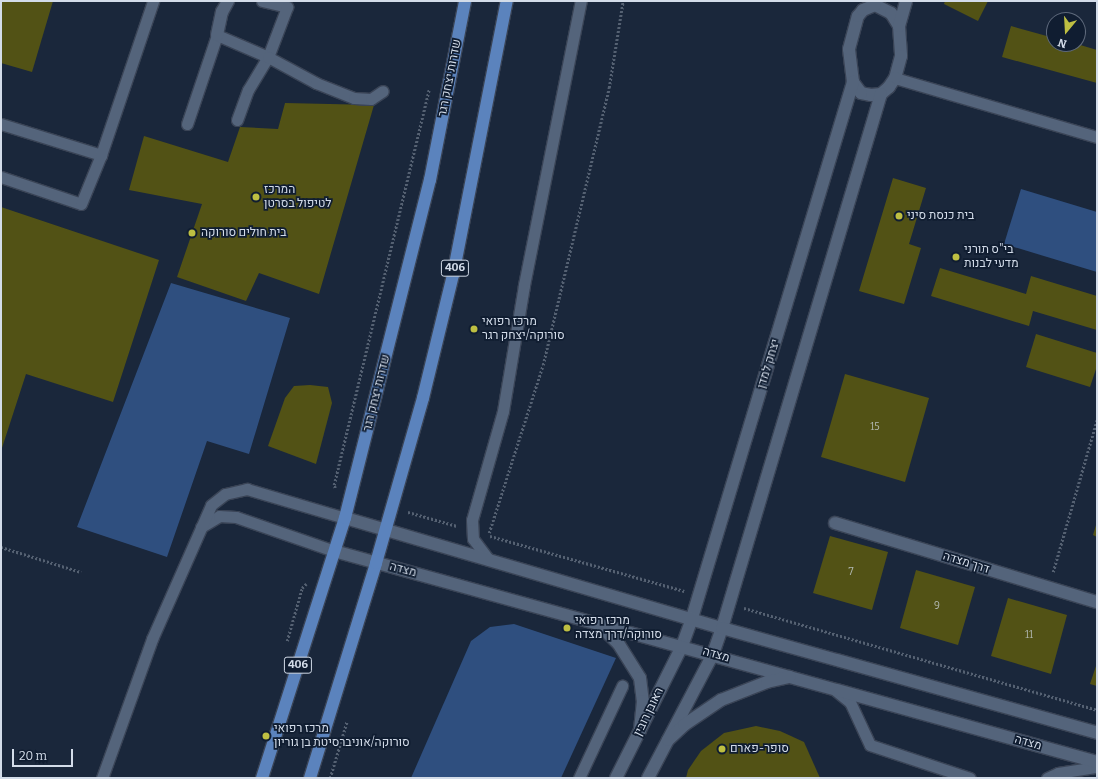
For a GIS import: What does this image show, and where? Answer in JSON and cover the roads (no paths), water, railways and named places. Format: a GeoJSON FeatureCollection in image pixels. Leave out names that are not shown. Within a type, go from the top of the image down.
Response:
{"type":"FeatureCollection","features":[{"type":"Feature","properties":{"kind":"main road","name":"שדרות יצחק רגר"},"geometry":{"type":"LineString","coordinates":[[262,778],[345,518],[430,180],[465,1]]}},
{"type":"Feature","properties":{"kind":"main road","name":"406"},"geometry":{"type":"LineString","coordinates":[[310,778],[386,530],[423,398],[453,275],[507,1]]}},
{"type":"Feature","properties":{"kind":"street"},"geometry":{"type":"LineString","coordinates":[[217,35],[222,7],[228,1]]}},
{"type":"Feature","properties":{"kind":"street"},"geometry":{"type":"LineString","coordinates":[[648,778],[713,654],[722,628],[881,94],[895,78],[901,56],[899,26],[906,1]]}},
{"type":"Feature","properties":{"kind":"street"},"geometry":{"type":"LineString","coordinates":[[881,94],[871,95],[861,93],[853,82],[849,65],[851,36],[858,16],[870,3],[882,7],[892,13],[899,26]]}},
{"type":"Feature","properties":{"kind":"street","name":"יצחק למדן"},"geometry":{"type":"LineString","coordinates":[[682,646],[699,595],[853,82]]}},
{"type":"Feature","properties":{"kind":"street"},"geometry":{"type":"LineString","coordinates":[[345,518],[722,628],[1097,733]]}},
{"type":"Feature","properties":{"kind":"street","name":"דרך מצדה"},"geometry":{"type":"LineString","coordinates":[[835,523],[1097,602]]}},
{"type":"Feature","properties":{"kind":"street","name":"מצדה"},"geometry":{"type":"LineString","coordinates":[[334,551],[713,654],[1097,762]]}},
{"type":"Feature","properties":{"kind":"street"},"geometry":{"type":"LineString","coordinates":[[596,622],[618,644],[640,678],[643,701],[640,731]]}},
{"type":"Feature","properties":{"kind":"street","name":"ראובן רובין"},"geometry":{"type":"LineString","coordinates":[[616,778],[682,646]]}},
{"type":"Feature","properties":{"kind":"street"},"geometry":{"type":"LineString","coordinates":[[668,740],[689,722],[721,700],[767,682],[790,676]]}},
{"type":"Feature","properties":{"kind":"lane"},"geometry":{"type":"LineString","coordinates":[[1,177],[81,204],[101,155],[153,1]]}},
{"type":"Feature","properties":{"kind":"lane"},"geometry":{"type":"LineString","coordinates":[[237,120],[248,90],[268,57],[282,4],[262,1]]}},
{"type":"Feature","properties":{"kind":"lane"},"geometry":{"type":"LineString","coordinates":[[490,560],[476,546],[471,530],[503,411],[524,285],[581,1]]}},
{"type":"Feature","properties":{"kind":"lane"},"geometry":{"type":"LineString","coordinates":[[187,124],[217,35],[268,57],[316,83],[354,98],[371,99],[383,91]]}},
{"type":"Feature","properties":{"kind":"lane"},"geometry":{"type":"LineString","coordinates":[[895,78],[1097,137]]}},
{"type":"Feature","properties":{"kind":"lane"},"geometry":{"type":"LineString","coordinates":[[1,124],[101,155]]}},
{"type":"Feature","properties":{"kind":"lane"},"geometry":{"type":"LineString","coordinates":[[102,778],[152,639],[211,505],[225,494],[247,489],[345,518]]}},
{"type":"Feature","properties":{"kind":"lane"},"geometry":{"type":"LineString","coordinates":[[201,527],[219,516],[236,517],[334,551]]}},
{"type":"Feature","properties":{"kind":"lane"},"geometry":{"type":"LineString","coordinates":[[579,778],[622,686]]}},
{"type":"Feature","properties":{"kind":"lane"},"geometry":{"type":"LineString","coordinates":[[833,688],[850,702],[870,745],[970,778]]}},
{"type":"Feature","properties":{"kind":"lane"},"geometry":{"type":"LineString","coordinates":[[1047,778],[1058,773],[1097,767]]}},
{"type":"Feature","properties":{"kind":"place","name":"המרכז לטיפול בסרטן"},"geometry":{"type":"Point","coordinates":[256,197]}},
{"type":"Feature","properties":{"kind":"place","name":"בית כנסת סיני"},"geometry":{"type":"Point","coordinates":[899,216]}},
{"type":"Feature","properties":{"kind":"place","name":"בית חולים סורוקה"},"geometry":{"type":"Point","coordinates":[192,233]}},
{"type":"Feature","properties":{"kind":"place","name":"בי\"ס תורני מדעי לבנות"},"geometry":{"type":"Point","coordinates":[956,257]}},
{"type":"Feature","properties":{"kind":"place","name":"מרכז רפואי סורוקה/יצחק רגר"},"geometry":{"type":"Point","coordinates":[474,329]}},
{"type":"Feature","properties":{"kind":"place","name":"מרכז רפואי סורוקה/דרך מצדה"},"geometry":{"type":"Point","coordinates":[567,628]}},
{"type":"Feature","properties":{"kind":"place","name":"מרכז רפואי סורוקה/אוניברסיטת בן גוריון"},"geometry":{"type":"Point","coordinates":[266,736]}},
{"type":"Feature","properties":{"kind":"place","name":"סופר-פארם"},"geometry":{"type":"Point","coordinates":[722,749]}}]}
